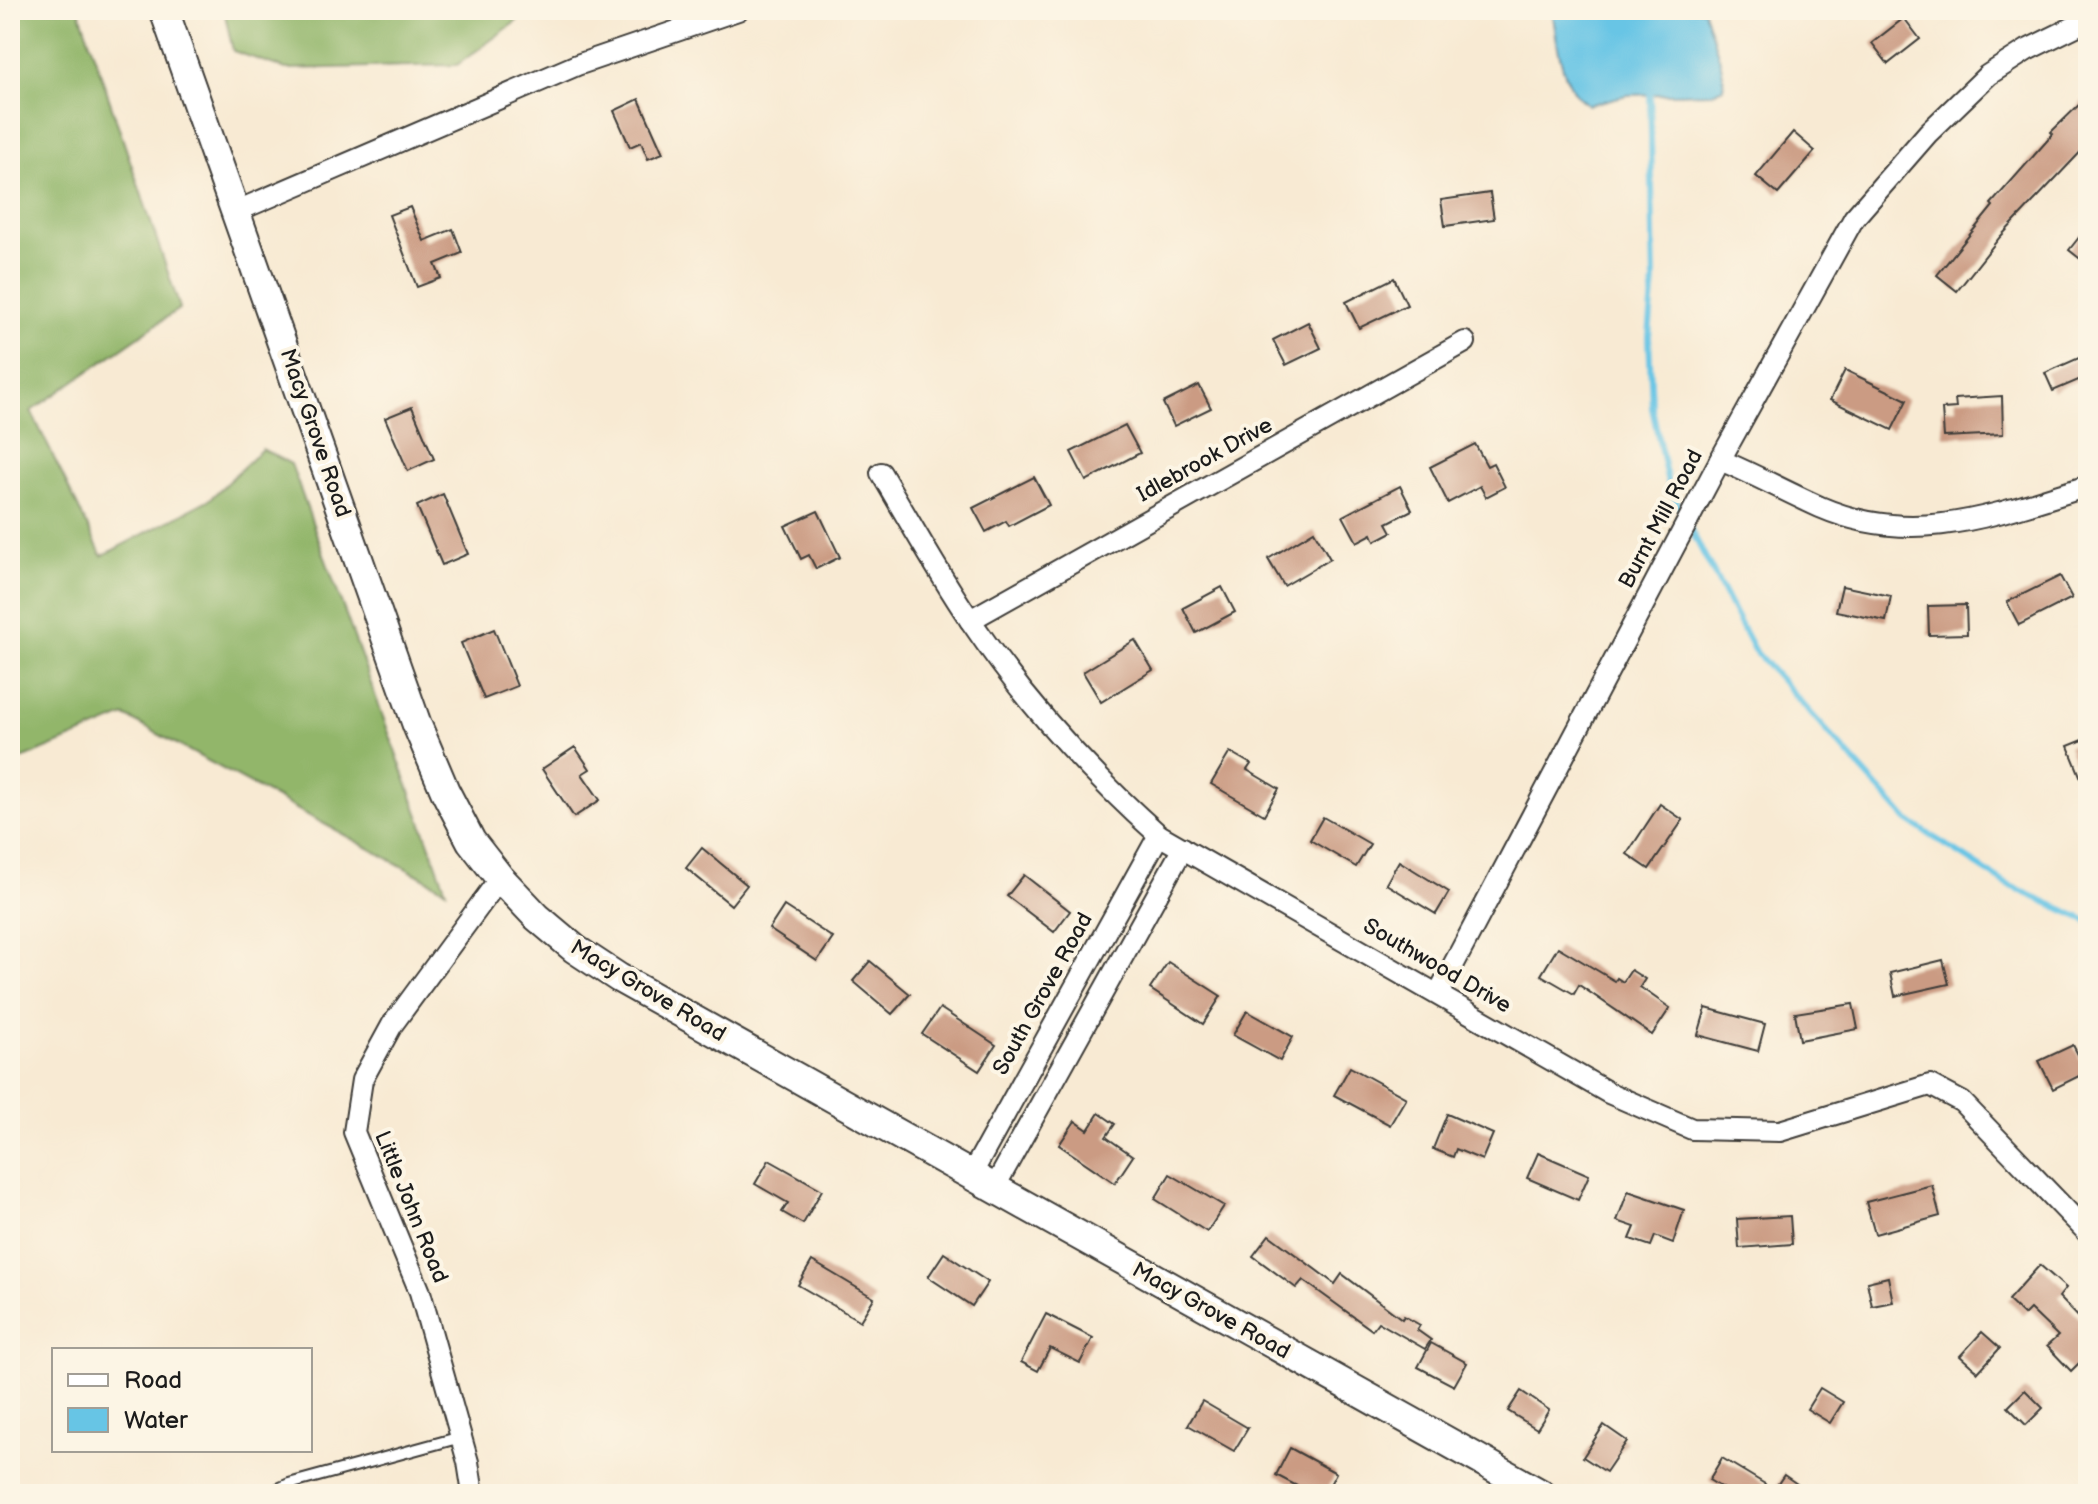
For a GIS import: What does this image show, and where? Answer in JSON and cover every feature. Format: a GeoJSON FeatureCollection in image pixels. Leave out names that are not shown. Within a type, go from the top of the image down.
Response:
{"type":"FeatureCollection","features":[{"type":"Feature","properties":{"kind":"main road","name":"Macy Grove Road"},"geometry":{"type":"LineString","coordinates":[[164,10],[417,725],[471,841],[500,878],[565,941],[619,978],[1541,1494]]}},
{"type":"Feature","properties":{"kind":"street"},"geometry":{"type":"LineString","coordinates":[[237,211],[577,65],[738,10]]}},
{"type":"Feature","properties":{"kind":"street","name":"Burnt Mill Road"},"geometry":{"type":"LineString","coordinates":[[1438,994],[1720,460],[1854,218],[1901,163],[1988,75],[2027,50],[2088,20]]}},
{"type":"Feature","properties":{"kind":"street","name":"Idlebrook Drive"},"geometry":{"type":"LineString","coordinates":[[970,620],[1465,342]]}},
{"type":"Feature","properties":{"kind":"street"},"geometry":{"type":"LineString","coordinates":[[1720,460],[1821,508],[1890,527],[1961,525],[2088,486]]}},
{"type":"Feature","properties":{"kind":"street","name":"Southwood Drive"},"geometry":{"type":"LineString","coordinates":[[881,473],[970,620],[1045,721],[1101,784],[1159,835],[1609,1093],[1692,1129],[1780,1131],[1930,1085],[1962,1102],[2088,1233]]}},
{"type":"Feature","properties":{"kind":"street","name":"South Grove Road"},"geometry":{"type":"LineString","coordinates":[[982,1183],[1159,835]]}},
{"type":"Feature","properties":{"kind":"street"},"geometry":{"type":"LineString","coordinates":[[982,1183],[1183,848]]}},
{"type":"Feature","properties":{"kind":"street","name":"Little John Road"},"geometry":{"type":"LineString","coordinates":[[473,1494],[461,1437],[420,1292],[354,1132],[362,1080],[392,1025],[500,878]]}},
{"type":"Feature","properties":{"kind":"lane"},"geometry":{"type":"LineString","coordinates":[[267,1494],[289,1484],[461,1437]]}},
{"type":"Feature","properties":{"kind":"green space"},"geometry":{"type":"Polygon","coordinates":[[[10,10],[79,10],[180,308],[31,411],[102,556],[210,499],[262,449],[291,464],[446,890],[125,716],[10,764],[10,10]]]}},
{"type":"Feature","properties":{"kind":"green space"},"geometry":{"type":"Polygon","coordinates":[[[224,10],[519,10],[517,21],[457,65],[286,69],[233,51],[224,10]]]}},
{"type":"Feature","properties":{"kind":"water"},"geometry":{"type":"Polygon","coordinates":[[[1552,10],[1704,10],[1720,61],[1723,88],[1712,93],[1627,95],[1588,105],[1578,97],[1565,75],[1552,10]]]}},
{"type":"Feature","properties":{"kind":"building"},"geometry":{"type":"Polygon","coordinates":[[[1904,18],[1920,39],[1888,64],[1872,43],[1904,18]]]}},
{"type":"Feature","properties":{"kind":"building"},"geometry":{"type":"Polygon","coordinates":[[[2088,96],[2088,144],[2000,237],[1957,291],[1937,275],[1993,206],[1991,204],[2053,134],[2051,132],[2088,96]]]}},
{"type":"Feature","properties":{"kind":"building"},"geometry":{"type":"Polygon","coordinates":[[[639,99],[663,153],[648,159],[641,142],[630,147],[614,111],[639,99]]]}},
{"type":"Feature","properties":{"kind":"building"},"geometry":{"type":"Polygon","coordinates":[[[1793,132],[1815,151],[1778,194],[1756,176],[1793,132]]]}},
{"type":"Feature","properties":{"kind":"building"},"geometry":{"type":"Polygon","coordinates":[[[1490,193],[1494,219],[1445,226],[1441,200],[1490,193]]]}},
{"type":"Feature","properties":{"kind":"building"},"geometry":{"type":"Polygon","coordinates":[[[410,207],[424,241],[453,229],[462,253],[435,264],[441,278],[417,287],[389,215],[410,207]]]}},
{"type":"Feature","properties":{"kind":"building"},"geometry":{"type":"Polygon","coordinates":[[[2088,226],[2088,265],[2069,250],[2088,226]]]}},
{"type":"Feature","properties":{"kind":"building"},"geometry":{"type":"Polygon","coordinates":[[[1394,278],[1407,305],[1359,328],[1346,302],[1394,278]]]}},
{"type":"Feature","properties":{"kind":"building"},"geometry":{"type":"Polygon","coordinates":[[[1308,322],[1321,348],[1286,365],[1273,340],[1308,322]]]}},
{"type":"Feature","properties":{"kind":"building"},"geometry":{"type":"Polygon","coordinates":[[[2081,357],[2088,376],[2053,391],[2045,373],[2081,357]]]}},
{"type":"Feature","properties":{"kind":"building"},"geometry":{"type":"Polygon","coordinates":[[[1845,370],[1907,400],[1892,430],[1830,400],[1845,370]]]}},
{"type":"Feature","properties":{"kind":"building"},"geometry":{"type":"Polygon","coordinates":[[[1199,385],[1211,408],[1174,426],[1163,403],[1199,385]]]}},
{"type":"Feature","properties":{"kind":"building"},"geometry":{"type":"Polygon","coordinates":[[[2002,396],[2003,434],[1944,437],[1942,409],[1956,408],[1955,399],[2002,396]]]}},
{"type":"Feature","properties":{"kind":"building"},"geometry":{"type":"Polygon","coordinates":[[[412,407],[434,459],[408,471],[385,418],[412,407]]]}},
{"type":"Feature","properties":{"kind":"building"},"geometry":{"type":"Polygon","coordinates":[[[1125,425],[1140,453],[1086,481],[1071,452],[1125,425]]]}},
{"type":"Feature","properties":{"kind":"building"},"geometry":{"type":"Polygon","coordinates":[[[1475,444],[1487,466],[1493,463],[1505,487],[1486,497],[1480,486],[1448,503],[1430,467],[1475,444]]]}},
{"type":"Feature","properties":{"kind":"building"},"geometry":{"type":"Polygon","coordinates":[[[1034,477],[1049,505],[1009,526],[1006,521],[986,532],[973,508],[1034,477]]]}},
{"type":"Feature","properties":{"kind":"building"},"geometry":{"type":"Polygon","coordinates":[[[1400,486],[1412,510],[1387,523],[1392,532],[1375,541],[1372,534],[1357,542],[1343,516],[1400,486]]]}},
{"type":"Feature","properties":{"kind":"building"},"geometry":{"type":"Polygon","coordinates":[[[443,494],[468,554],[442,565],[417,506],[443,494]]]}},
{"type":"Feature","properties":{"kind":"building"},"geometry":{"type":"Polygon","coordinates":[[[818,511],[840,557],[816,569],[809,555],[801,559],[785,526],[818,511]]]}},
{"type":"Feature","properties":{"kind":"building"},"geometry":{"type":"Polygon","coordinates":[[[1314,531],[1330,559],[1284,586],[1268,559],[1314,531]]]}},
{"type":"Feature","properties":{"kind":"building"},"geometry":{"type":"Polygon","coordinates":[[[2060,576],[2072,598],[2019,625],[2007,602],[2060,576]]]}},
{"type":"Feature","properties":{"kind":"building"},"geometry":{"type":"Polygon","coordinates":[[[1842,586],[1891,596],[1886,621],[1836,611],[1842,586]]]}},
{"type":"Feature","properties":{"kind":"building"},"geometry":{"type":"Polygon","coordinates":[[[1222,587],[1235,612],[1196,633],[1183,608],[1222,587]]]}},
{"type":"Feature","properties":{"kind":"building"},"geometry":{"type":"Polygon","coordinates":[[[1966,605],[1967,634],[1929,635],[1928,606],[1966,605]]]}},
{"type":"Feature","properties":{"kind":"building"},"geometry":{"type":"Polygon","coordinates":[[[494,629],[517,686],[484,699],[461,643],[494,629]]]}},
{"type":"Feature","properties":{"kind":"building"},"geometry":{"type":"Polygon","coordinates":[[[1135,640],[1153,670],[1101,702],[1083,672],[1135,640]]]}},
{"type":"Feature","properties":{"kind":"building"},"geometry":{"type":"Polygon","coordinates":[[[2088,738],[2088,793],[2087,793],[2068,746],[2088,738]]]}},
{"type":"Feature","properties":{"kind":"building"},"geometry":{"type":"Polygon","coordinates":[[[575,747],[590,769],[582,774],[600,800],[574,817],[542,769],[575,747]]]}},
{"type":"Feature","properties":{"kind":"building"},"geometry":{"type":"Polygon","coordinates":[[[1230,752],[1251,764],[1247,770],[1279,789],[1264,815],[1211,784],[1230,752]]]}},
{"type":"Feature","properties":{"kind":"building"},"geometry":{"type":"Polygon","coordinates":[[[1660,804],[1683,820],[1649,869],[1627,854],[1660,804]]]}},
{"type":"Feature","properties":{"kind":"building"},"geometry":{"type":"Polygon","coordinates":[[[1323,817],[1370,844],[1356,867],[1310,840],[1323,817]]]}},
{"type":"Feature","properties":{"kind":"building"},"geometry":{"type":"Polygon","coordinates":[[[702,848],[747,885],[731,905],[686,868],[702,848]]]}},
{"type":"Feature","properties":{"kind":"building"},"geometry":{"type":"Polygon","coordinates":[[[1399,861],[1449,892],[1436,914],[1386,884],[1399,861]]]}},
{"type":"Feature","properties":{"kind":"building"},"geometry":{"type":"Polygon","coordinates":[[[1024,875],[1070,911],[1054,932],[1007,896],[1024,875]]]}},
{"type":"Feature","properties":{"kind":"building"},"geometry":{"type":"Polygon","coordinates":[[[784,906],[833,938],[817,961],[769,929],[784,906]]]}},
{"type":"Feature","properties":{"kind":"building"},"geometry":{"type":"Polygon","coordinates":[[[1558,947],[1615,981],[1617,978],[1623,982],[1631,970],[1645,979],[1640,987],[1670,1008],[1652,1035],[1579,985],[1574,994],[1541,975],[1558,947]]]}},
{"type":"Feature","properties":{"kind":"building"},"geometry":{"type":"Polygon","coordinates":[[[1943,960],[1949,984],[1895,996],[1890,973],[1943,960]]]}},
{"type":"Feature","properties":{"kind":"building"},"geometry":{"type":"Polygon","coordinates":[[[870,961],[910,994],[892,1014],[853,981],[870,961]]]}},
{"type":"Feature","properties":{"kind":"building"},"geometry":{"type":"Polygon","coordinates":[[[1168,962],[1221,996],[1203,1024],[1150,989],[1168,962]]]}},
{"type":"Feature","properties":{"kind":"building"},"geometry":{"type":"Polygon","coordinates":[[[1853,1004],[1858,1029],[1800,1040],[1795,1013],[1853,1004]]]}},
{"type":"Feature","properties":{"kind":"building"},"geometry":{"type":"Polygon","coordinates":[[[940,1008],[996,1045],[979,1071],[922,1034],[940,1008]]]}},
{"type":"Feature","properties":{"kind":"building"},"geometry":{"type":"Polygon","coordinates":[[[1706,1008],[1765,1024],[1758,1051],[1698,1035],[1706,1008]]]}},
{"type":"Feature","properties":{"kind":"building"},"geometry":{"type":"Polygon","coordinates":[[[1247,1011],[1293,1037],[1280,1061],[1233,1035],[1247,1011]]]}},
{"type":"Feature","properties":{"kind":"building"},"geometry":{"type":"Polygon","coordinates":[[[2073,1045],[2087,1072],[2053,1089],[2039,1061],[2073,1045]]]}},
{"type":"Feature","properties":{"kind":"building"},"geometry":{"type":"Polygon","coordinates":[[[1350,1067],[1406,1098],[1390,1125],[1334,1095],[1350,1067]]]}},
{"type":"Feature","properties":{"kind":"building"},"geometry":{"type":"Polygon","coordinates":[[[1099,1113],[1115,1124],[1106,1137],[1133,1156],[1115,1183],[1059,1145],[1075,1121],[1088,1130],[1099,1113]]]}},
{"type":"Feature","properties":{"kind":"building"},"geometry":{"type":"Polygon","coordinates":[[[1447,1114],[1493,1134],[1482,1160],[1456,1149],[1453,1157],[1433,1149],[1447,1114]]]}},
{"type":"Feature","properties":{"kind":"building"},"geometry":{"type":"Polygon","coordinates":[[[1538,1153],[1589,1175],[1578,1200],[1527,1178],[1538,1153]]]}},
{"type":"Feature","properties":{"kind":"building"},"geometry":{"type":"Polygon","coordinates":[[[769,1160],[822,1190],[803,1224],[782,1212],[788,1203],[755,1184],[769,1160]]]}},
{"type":"Feature","properties":{"kind":"building"},"geometry":{"type":"Polygon","coordinates":[[[1170,1174],[1224,1206],[1207,1232],[1155,1199],[1170,1174]]]}},
{"type":"Feature","properties":{"kind":"building"},"geometry":{"type":"Polygon","coordinates":[[[1932,1185],[1940,1216],[1875,1234],[1866,1202],[1932,1185]]]}},
{"type":"Feature","properties":{"kind":"building"},"geometry":{"type":"Polygon","coordinates":[[[1628,1191],[1684,1210],[1673,1243],[1655,1236],[1651,1246],[1630,1239],[1635,1227],[1617,1221],[1628,1191]]]}},
{"type":"Feature","properties":{"kind":"building"},"geometry":{"type":"Polygon","coordinates":[[[1790,1216],[1792,1244],[1739,1248],[1737,1219],[1790,1216]]]}},
{"type":"Feature","properties":{"kind":"building"},"geometry":{"type":"Polygon","coordinates":[[[1269,1235],[1335,1284],[1342,1274],[1402,1319],[1404,1316],[1420,1325],[1417,1330],[1431,1340],[1425,1349],[1378,1322],[1372,1330],[1303,1280],[1296,1288],[1253,1256],[1269,1235]]]}},
{"type":"Feature","properties":{"kind":"building"},"geometry":{"type":"Polygon","coordinates":[[[944,1253],[988,1282],[972,1306],[928,1277],[944,1253]]]}},
{"type":"Feature","properties":{"kind":"building"},"geometry":{"type":"Polygon","coordinates":[[[812,1261],[874,1298],[860,1321],[798,1285],[812,1261]]]}},
{"type":"Feature","properties":{"kind":"building"},"geometry":{"type":"Polygon","coordinates":[[[2040,1265],[2066,1288],[2059,1297],[2088,1327],[2088,1354],[2071,1371],[2047,1346],[2058,1336],[2030,1309],[2024,1315],[2008,1300],[2040,1265]]]}},
{"type":"Feature","properties":{"kind":"building"},"geometry":{"type":"Polygon","coordinates":[[[1888,1277],[1893,1302],[1872,1306],[1867,1282],[1888,1277]]]}},
{"type":"Feature","properties":{"kind":"building"},"geometry":{"type":"Polygon","coordinates":[[[1046,1314],[1093,1338],[1080,1363],[1050,1348],[1038,1371],[1021,1362],[1046,1314]]]}},
{"type":"Feature","properties":{"kind":"building"},"geometry":{"type":"Polygon","coordinates":[[[1982,1332],[2000,1348],[1978,1372],[1960,1356],[1982,1332]]]}},
{"type":"Feature","properties":{"kind":"building"},"geometry":{"type":"Polygon","coordinates":[[[1431,1343],[1467,1363],[1454,1386],[1418,1367],[1431,1343]]]}},
{"type":"Feature","properties":{"kind":"building"},"geometry":{"type":"Polygon","coordinates":[[[1820,1388],[1843,1402],[1830,1423],[1807,1409],[1820,1388]]]}},
{"type":"Feature","properties":{"kind":"building"},"geometry":{"type":"Polygon","coordinates":[[[2025,1390],[2043,1408],[2026,1425],[2008,1407],[2025,1390]]]}},
{"type":"Feature","properties":{"kind":"building"},"geometry":{"type":"Polygon","coordinates":[[[1521,1391],[1549,1410],[1537,1429],[1508,1411],[1521,1391]]]}},
{"type":"Feature","properties":{"kind":"building"},"geometry":{"type":"Polygon","coordinates":[[[1202,1401],[1248,1428],[1234,1451],[1188,1425],[1202,1401]]]}},
{"type":"Feature","properties":{"kind":"building"},"geometry":{"type":"Polygon","coordinates":[[[1604,1425],[1627,1441],[1606,1472],[1583,1457],[1604,1425]]]}},
{"type":"Feature","properties":{"kind":"building"},"geometry":{"type":"Polygon","coordinates":[[[1290,1448],[1336,1473],[1325,1494],[1312,1494],[1276,1475],[1290,1448]]]}},
{"type":"Feature","properties":{"kind":"building"},"geometry":{"type":"Polygon","coordinates":[[[1722,1458],[1765,1484],[1759,1494],[1732,1494],[1709,1480],[1722,1458]]]}},
{"type":"Feature","properties":{"kind":"building"},"geometry":{"type":"Polygon","coordinates":[[[1784,1475],[1797,1484],[1791,1494],[1771,1494],[1784,1475]]]}},
{"type":"Feature","properties":{"kind":"waterway"},"geometry":{"type":"LineString","coordinates":[[1650,90],[1654,281],[1649,336],[1652,408],[1668,484],[1684,516]]}},
{"type":"Feature","properties":{"kind":"waterway"},"geometry":{"type":"LineString","coordinates":[[1689,526],[1754,650],[1907,820],[2008,885],[2088,921]]}}]}
